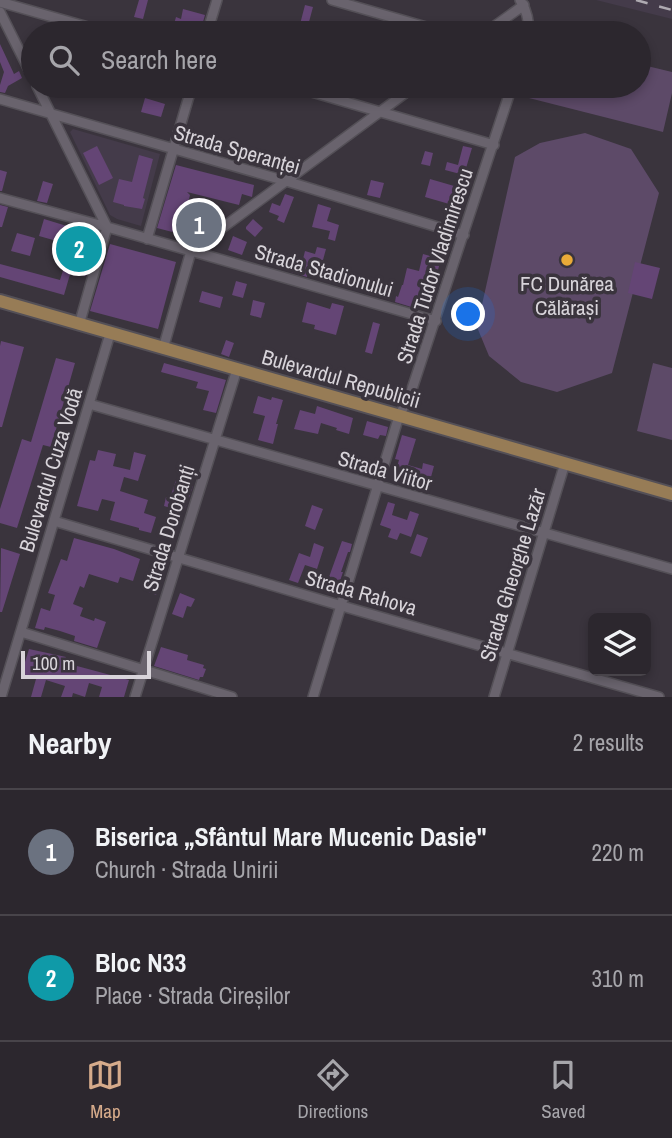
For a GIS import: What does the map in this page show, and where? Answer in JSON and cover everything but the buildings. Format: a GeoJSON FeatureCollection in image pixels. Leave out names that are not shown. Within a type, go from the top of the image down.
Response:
{"type":"FeatureCollection","features":[{"type":"Feature","properties":{"kind":"main road","name":"Bulevardul Republicii"},"geometry":{"type":"LineString","coordinates":[[0,301],[672,494]]}},
{"type":"Feature","properties":{"kind":"street"},"geometry":{"type":"LineString","coordinates":[[211,21],[217,0]]}},
{"type":"Feature","properties":{"kind":"street"},"geometry":{"type":"LineString","coordinates":[[332,0],[405,21]]}},
{"type":"Feature","properties":{"kind":"street"},"geometry":{"type":"LineString","coordinates":[[0,2],[66,21]]}},
{"type":"Feature","properties":{"kind":"street"},"geometry":{"type":"LineString","coordinates":[[500,21],[522,3],[528,21]]}},
{"type":"Feature","properties":{"kind":"street"},"geometry":{"type":"LineString","coordinates":[[0,12],[21,54]]}},
{"type":"Feature","properties":{"kind":"street"},"geometry":{"type":"LineString","coordinates":[[43,98],[107,227],[79,324]]}},
{"type":"Feature","properties":{"kind":"street"},"geometry":{"type":"LineString","coordinates":[[147,239],[188,98]]}},
{"type":"Feature","properties":{"kind":"street"},"geometry":{"type":"LineString","coordinates":[[334,98],[494,145]]}},
{"type":"Feature","properties":{"kind":"street"},"geometry":{"type":"LineString","coordinates":[[163,349],[191,251],[399,98]]}},
{"type":"Feature","properties":{"kind":"street","name":"Strada Tudor Vladimirescu"},"geometry":{"type":"LineString","coordinates":[[313,697],[399,416],[410,395],[436,321],[508,98]]}},
{"type":"Feature","properties":{"kind":"street","name":"Strada Speranței"},"geometry":{"type":"LineString","coordinates":[[0,99],[464,235]]}},
{"type":"Feature","properties":{"kind":"street","name":"Strada Stadionului"},"geometry":{"type":"LineString","coordinates":[[0,198],[436,321]]}},
{"type":"Feature","properties":{"kind":"street","name":"Bulevardul Cuza Vodă"},"geometry":{"type":"LineString","coordinates":[[1,697],[110,334]]}},
{"type":"Feature","properties":{"kind":"street","name":"Strada Dorobanți"},"geometry":{"type":"LineString","coordinates":[[135,697],[237,369]]}},
{"type":"Feature","properties":{"kind":"street","name":"Strada Viitor"},"geometry":{"type":"LineString","coordinates":[[89,404],[672,569]]}},
{"type":"Feature","properties":{"kind":"street","name":"Strada Gheorghe Lazăr"},"geometry":{"type":"LineString","coordinates":[[494,697],[565,463]]}},
{"type":"Feature","properties":{"kind":"street","name":"Strada Rahova"},"geometry":{"type":"LineString","coordinates":[[54,521],[659,697]]}},
{"type":"Feature","properties":{"kind":"street"},"geometry":{"type":"LineString","coordinates":[[21,632],[232,697]]}},
{"type":"Feature","properties":{"kind":"shaded area"},"geometry":{"type":"Polygon","coordinates":[[[596,0],[672,0],[672,19],[596,0]]]}},
{"type":"Feature","properties":{"kind":"shaded area"},"geometry":{"type":"Polygon","coordinates":[[[651,67],[672,72],[672,93],[663,132],[529,98],[651,98],[651,67]]]}},
{"type":"Feature","properties":{"kind":"shaded area"},"geometry":{"type":"Polygon","coordinates":[[[73,129],[160,154],[141,226],[110,215],[70,132],[73,129]]]}},
{"type":"Feature","properties":{"kind":"shaded area","name":"FC Dunărea Călărași"},"geometry":{"type":"Polygon","coordinates":[[[585,133],[631,149],[659,193],[612,373],[557,392],[521,382],[489,356],[477,327],[515,157],[540,143],[585,133]]]}},
{"type":"Feature","properties":{"kind":"shaded area"},"geometry":{"type":"Polygon","coordinates":[[[653,363],[672,368],[672,440],[637,431],[653,363]]]}},
{"type":"Feature","properties":{"kind":"railway"},"geometry":{"type":"LineString","coordinates":[[636,0],[672,10]]}},
{"type":"Feature","properties":{"kind":"place","name":"Biserica „Sfântul Mare Mucenic Dasie\""},"geometry":{"type":"Point","coordinates":[199,225]}},
{"type":"Feature","properties":{"kind":"place","name":"Bloc N33"},"geometry":{"type":"Point","coordinates":[79,249]}},
{"type":"Feature","properties":{"kind":"place","name":"FC Dunărea Călărași"},"geometry":{"type":"Point","coordinates":[567,260]}}]}
